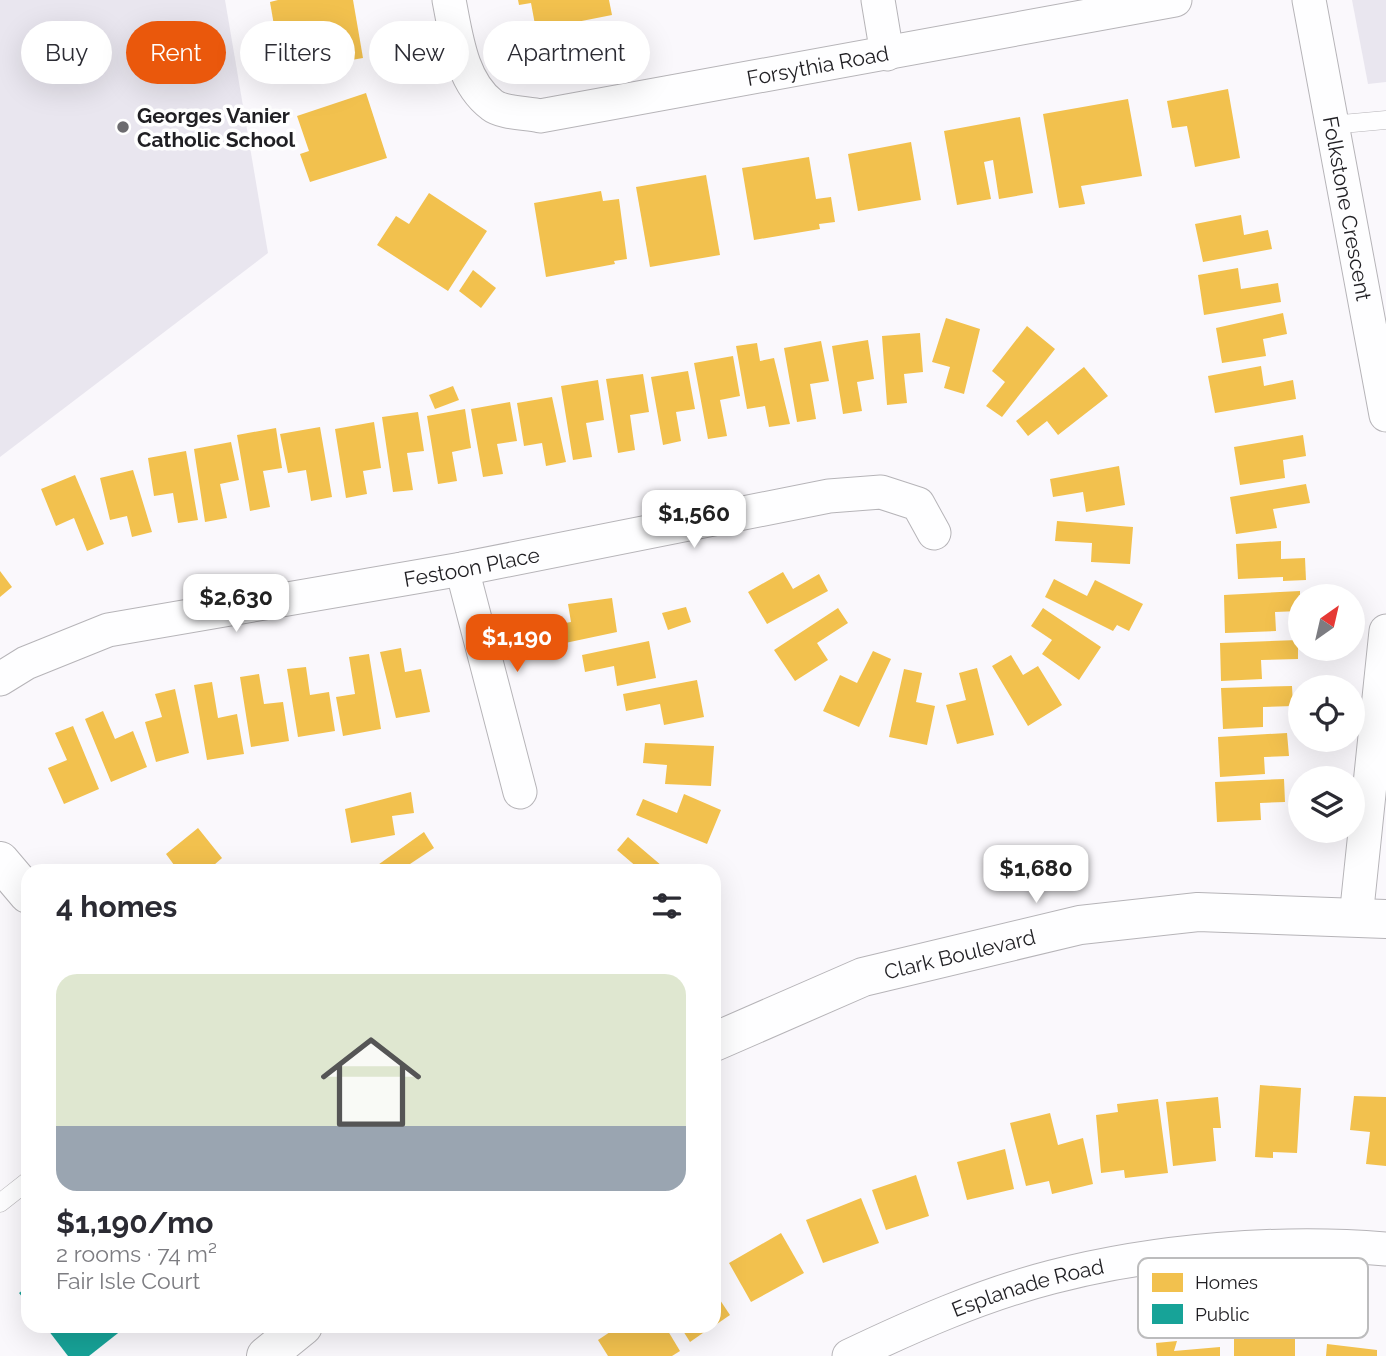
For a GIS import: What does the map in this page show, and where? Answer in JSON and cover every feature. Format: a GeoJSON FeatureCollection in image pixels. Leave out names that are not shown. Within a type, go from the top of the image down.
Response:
{"type":"FeatureCollection","features":[{"type":"Feature","properties":{"kind":"street","name":"Forsythia Road"},"geometry":{"type":"LineString","coordinates":[[449,0],[458,46],[470,79],[493,106],[540,116],[1175,0]]}},
{"type":"Feature","properties":{"kind":"street"},"geometry":{"type":"LineString","coordinates":[[878,0],[887,54]]}},
{"type":"Feature","properties":{"kind":"street","name":"Folkstone Crescent"},"geometry":{"type":"LineString","coordinates":[[1309,0],[1386,415]]}},
{"type":"Feature","properties":{"kind":"street","name":"Festoon Place"},"geometry":{"type":"LineString","coordinates":[[0,679],[26,663],[108,630],[462,569],[842,495],[881,492],[918,504],[934,533]]}},
{"type":"Feature","properties":{"kind":"street"},"geometry":{"type":"LineString","coordinates":[[462,569],[520,792]]}},
{"type":"Feature","properties":{"kind":"street"},"geometry":{"type":"LineString","coordinates":[[1371,918],[1386,631]]}},
{"type":"Feature","properties":{"kind":"street"},"geometry":{"type":"LineString","coordinates":[[0,861],[21,886]]}},
{"type":"Feature","properties":{"kind":"street","name":"Clark Boulevard"},"geometry":{"type":"LineString","coordinates":[[721,1039],[863,978],[1080,925],[1198,912],[1371,918]]}},
{"type":"Feature","properties":{"kind":"street","name":"Esplanade Road"},"geometry":{"type":"LineString","coordinates":[[1161,1258],[1195,1252],[1321,1244],[1386,1249]]}},
{"type":"Feature","properties":{"kind":"street","name":"Esplanade Road"},"geometry":{"type":"LineString","coordinates":[[849,1356],[920,1322],[1052,1277],[1138,1262]]}},
{"type":"Feature","properties":{"kind":"street"},"geometry":{"type":"LineString","coordinates":[[266,1356],[294,1333]]}},
{"type":"Feature","properties":{"kind":"lane"},"geometry":{"type":"LineString","coordinates":[[1331,125],[1386,120]]}},
{"type":"Feature","properties":{"kind":"lane"},"geometry":{"type":"LineString","coordinates":[[0,1203],[21,1186]]}},
{"type":"Feature","properties":{"kind":"shaded area","name":"Georges Vanier Catholic School"},"geometry":{"type":"Polygon","coordinates":[[[0,0],[225,0],[268,253],[0,457],[0,0]]]}},
{"type":"Feature","properties":{"kind":"shaded area"},"geometry":{"type":"Polygon","coordinates":[[[1352,0],[1386,0],[1386,82],[1368,84],[1352,0]]]}},
{"type":"Feature","properties":{"kind":"building: Homes"},"geometry":{"type":"Polygon","coordinates":[[[353,0],[363,58],[355,59],[355,21],[273,21],[270,2],[353,0]]]}},
{"type":"Feature","properties":{"kind":"building: Homes"},"geometry":{"type":"Polygon","coordinates":[[[518,0],[609,0],[612,15],[582,21],[534,21],[531,3],[519,5],[518,0]]]}},
{"type":"Feature","properties":{"kind":"building: Homes"},"geometry":{"type":"Polygon","coordinates":[[[1228,89],[1240,158],[1195,167],[1187,126],[1172,128],[1167,101],[1228,89]]]}},
{"type":"Feature","properties":{"kind":"building: Homes"},"geometry":{"type":"Polygon","coordinates":[[[366,93],[387,158],[310,182],[300,154],[309,151],[297,116],[366,93]]]}},
{"type":"Feature","properties":{"kind":"building: Homes"},"geometry":{"type":"Polygon","coordinates":[[[1128,99],[1142,176],[1081,186],[1085,204],[1059,208],[1043,114],[1128,99]]]}},
{"type":"Feature","properties":{"kind":"building: Homes"},"geometry":{"type":"Polygon","coordinates":[[[1020,117],[1033,193],[999,199],[993,160],[984,162],[991,199],[957,205],[944,131],[1020,117]]]}},
{"type":"Feature","properties":{"kind":"building: Homes"},"geometry":{"type":"Polygon","coordinates":[[[911,142],[921,200],[858,211],[848,154],[911,142]]]}},
{"type":"Feature","properties":{"kind":"building: Homes"},"geometry":{"type":"Polygon","coordinates":[[[809,157],[816,199],[831,197],[835,222],[819,224],[820,229],[754,240],[742,168],[809,157]]]}},
{"type":"Feature","properties":{"kind":"building: Homes"},"geometry":{"type":"Polygon","coordinates":[[[706,175],[720,255],[650,267],[636,187],[706,175]]]}},
{"type":"Feature","properties":{"kind":"building: Homes"},"geometry":{"type":"Polygon","coordinates":[[[601,191],[603,201],[619,199],[627,259],[614,261],[615,264],[546,277],[534,203],[601,191]]]}},
{"type":"Feature","properties":{"kind":"building: Homes"},"geometry":{"type":"Polygon","coordinates":[[[429,193],[487,231],[448,291],[377,245],[396,216],[409,224],[429,193]]]}},
{"type":"Feature","properties":{"kind":"building: Homes"},"geometry":{"type":"Polygon","coordinates":[[[1241,215],[1244,235],[1268,230],[1272,249],[1203,262],[1195,224],[1241,215]]]}},
{"type":"Feature","properties":{"kind":"building: Homes"},"geometry":{"type":"Polygon","coordinates":[[[1238,268],[1241,289],[1278,283],[1281,302],[1204,315],[1198,275],[1238,268]]]}},
{"type":"Feature","properties":{"kind":"building: Homes"},"geometry":{"type":"Polygon","coordinates":[[[473,270],[496,288],[481,308],[459,291],[473,270]]]}},
{"type":"Feature","properties":{"kind":"building: Homes"},"geometry":{"type":"Polygon","coordinates":[[[1283,313],[1287,334],[1263,339],[1266,356],[1222,363],[1216,328],[1283,313]]]}},
{"type":"Feature","properties":{"kind":"building: Homes"},"geometry":{"type":"Polygon","coordinates":[[[946,318],[980,329],[964,394],[944,388],[950,367],[932,362],[946,318]]]}},
{"type":"Feature","properties":{"kind":"building: Homes"},"geometry":{"type":"Polygon","coordinates":[[[1027,326],[1055,349],[1002,417],[986,406],[1005,382],[992,371],[1027,326]]]}},
{"type":"Feature","properties":{"kind":"building: Homes"},"geometry":{"type":"Polygon","coordinates":[[[920,333],[923,372],[904,374],[907,403],[887,405],[882,336],[920,333]]]}},
{"type":"Feature","properties":{"kind":"building: Homes"},"geometry":{"type":"Polygon","coordinates":[[[868,340],[874,379],[857,382],[862,411],[843,414],[832,346],[868,340]]]}},
{"type":"Feature","properties":{"kind":"building: Homes"},"geometry":{"type":"Polygon","coordinates":[[[821,341],[829,381],[810,384],[816,419],[797,422],[784,348],[821,341]]]}},
{"type":"Feature","properties":{"kind":"building: Homes"},"geometry":{"type":"Polygon","coordinates":[[[757,343],[760,361],[774,358],[790,424],[769,427],[765,406],[747,409],[736,346],[757,343]]]}},
{"type":"Feature","properties":{"kind":"building: Homes"},"geometry":{"type":"Polygon","coordinates":[[[733,356],[740,396],[720,400],[727,436],[708,439],[694,363],[733,356]]]}},
{"type":"Feature","properties":{"kind":"building: Homes"},"geometry":{"type":"Polygon","coordinates":[[[1261,366],[1264,386],[1293,380],[1296,399],[1215,413],[1208,376],[1261,366]]]}},
{"type":"Feature","properties":{"kind":"building: Homes"},"geometry":{"type":"Polygon","coordinates":[[[1084,367],[1108,396],[1058,435],[1047,421],[1028,436],[1016,421],[1084,367]]]}},
{"type":"Feature","properties":{"kind":"building: Homes"},"geometry":{"type":"Polygon","coordinates":[[[688,371],[695,409],[676,412],[681,441],[663,445],[651,377],[688,371]]]}},
{"type":"Feature","properties":{"kind":"building: Homes"},"geometry":{"type":"Polygon","coordinates":[[[643,374],[649,412],[630,415],[635,450],[618,453],[606,379],[643,374]]]}},
{"type":"Feature","properties":{"kind":"building: Homes"},"geometry":{"type":"Polygon","coordinates":[[[598,380],[604,420],[586,423],[592,457],[573,460],[561,386],[598,380]]]}},
{"type":"Feature","properties":{"kind":"building: Homes"},"geometry":{"type":"Polygon","coordinates":[[[453,386],[459,400],[435,409],[429,395],[453,386]]]}},
{"type":"Feature","properties":{"kind":"building: Homes"},"geometry":{"type":"Polygon","coordinates":[[[552,397],[566,462],[546,466],[542,443],[524,446],[517,403],[552,397]]]}},
{"type":"Feature","properties":{"kind":"building: Homes"},"geometry":{"type":"Polygon","coordinates":[[[510,402],[517,441],[497,444],[503,474],[483,477],[471,409],[510,402]]]}},
{"type":"Feature","properties":{"kind":"building: Homes"},"geometry":{"type":"Polygon","coordinates":[[[465,409],[471,448],[452,452],[457,481],[438,484],[427,416],[465,409]]]}},
{"type":"Feature","properties":{"kind":"building: Homes"},"geometry":{"type":"Polygon","coordinates":[[[418,412],[424,451],[407,453],[413,490],[393,492],[382,417],[418,412]]]}},
{"type":"Feature","properties":{"kind":"building: Homes"},"geometry":{"type":"Polygon","coordinates":[[[374,422],[381,468],[363,471],[367,494],[346,498],[335,429],[374,422]]]}},
{"type":"Feature","properties":{"kind":"building: Homes"},"geometry":{"type":"Polygon","coordinates":[[[320,427],[332,497],[311,501],[306,470],[288,473],[280,434],[320,427]]]}},
{"type":"Feature","properties":{"kind":"building: Homes"},"geometry":{"type":"Polygon","coordinates":[[[276,428],[282,468],[263,471],[270,507],[250,511],[237,435],[276,428]]]}},
{"type":"Feature","properties":{"kind":"building: Homes"},"geometry":{"type":"Polygon","coordinates":[[[1303,435],[1306,456],[1283,460],[1285,478],[1240,485],[1234,447],[1303,435]]]}},
{"type":"Feature","properties":{"kind":"building: Homes"},"geometry":{"type":"Polygon","coordinates":[[[231,442],[239,480],[220,484],[227,518],[205,522],[194,449],[231,442]]]}},
{"type":"Feature","properties":{"kind":"building: Homes"},"geometry":{"type":"Polygon","coordinates":[[[186,451],[198,520],[178,523],[173,493],[154,496],[148,458],[186,451]]]}},
{"type":"Feature","properties":{"kind":"building: Homes"},"geometry":{"type":"Polygon","coordinates":[[[1119,466],[1125,505],[1086,512],[1083,492],[1053,497],[1050,479],[1119,466]]]}},
{"type":"Feature","properties":{"kind":"building: Homes"},"geometry":{"type":"Polygon","coordinates":[[[133,470],[152,532],[132,537],[127,516],[110,520],[100,478],[133,470]]]}},
{"type":"Feature","properties":{"kind":"building: Homes"},"geometry":{"type":"Polygon","coordinates":[[[75,475],[104,544],[87,551],[74,518],[56,526],[41,489],[75,475]]]}},
{"type":"Feature","properties":{"kind":"building: Homes"},"geometry":{"type":"Polygon","coordinates":[[[1306,484],[1310,503],[1273,509],[1277,528],[1236,534],[1230,497],[1306,484]]]}},
{"type":"Feature","properties":{"kind":"building: Homes"},"geometry":{"type":"Polygon","coordinates":[[[1057,521],[1133,527],[1130,564],[1091,562],[1092,543],[1055,541],[1057,521]]]}},
{"type":"Feature","properties":{"kind":"building: Homes"},"geometry":{"type":"Polygon","coordinates":[[[1281,541],[1281,559],[1305,558],[1306,580],[1283,581],[1283,577],[1238,579],[1236,544],[1281,541]]]}},
{"type":"Feature","properties":{"kind":"building: Homes"},"geometry":{"type":"Polygon","coordinates":[[[0,571],[12,587],[0,597],[0,571]]]}},
{"type":"Feature","properties":{"kind":"building: Homes"},"geometry":{"type":"Polygon","coordinates":[[[783,572],[793,589],[819,574],[828,591],[767,624],[748,592],[783,572]]]}},
{"type":"Feature","properties":{"kind":"building: Homes"},"geometry":{"type":"Polygon","coordinates":[[[1054,579],[1087,596],[1095,580],[1143,604],[1129,631],[1117,625],[1113,631],[1045,597],[1054,579]]]}},
{"type":"Feature","properties":{"kind":"building: Homes"},"geometry":{"type":"Polygon","coordinates":[[[1288,592],[1288,611],[1275,612],[1276,631],[1225,633],[1224,595],[1288,592]]]}},
{"type":"Feature","properties":{"kind":"building: Homes"},"geometry":{"type":"Polygon","coordinates":[[[612,598],[617,632],[551,646],[548,626],[571,622],[568,604],[612,598]]]}},
{"type":"Feature","properties":{"kind":"building: Homes"},"geometry":{"type":"Polygon","coordinates":[[[686,607],[691,622],[668,630],[662,613],[686,607]]]}},
{"type":"Feature","properties":{"kind":"building: Homes"},"geometry":{"type":"Polygon","coordinates":[[[838,608],[848,623],[817,643],[828,660],[795,681],[774,650],[838,608]]]}},
{"type":"Feature","properties":{"kind":"building: Homes"},"geometry":{"type":"Polygon","coordinates":[[[1043,608],[1101,647],[1079,680],[1042,654],[1052,640],[1031,626],[1043,608]]]}},
{"type":"Feature","properties":{"kind":"building: Homes"},"geometry":{"type":"Polygon","coordinates":[[[1288,640],[1288,659],[1261,660],[1262,679],[1221,681],[1220,643],[1288,640]]]}},
{"type":"Feature","properties":{"kind":"building: Homes"},"geometry":{"type":"Polygon","coordinates":[[[649,641],[656,678],[617,686],[614,666],[585,672],[582,655],[649,641]]]}},
{"type":"Feature","properties":{"kind":"building: Homes"},"geometry":{"type":"Polygon","coordinates":[[[401,648],[405,672],[421,669],[430,712],[396,718],[380,652],[401,648]]]}},
{"type":"Feature","properties":{"kind":"building: Homes"},"geometry":{"type":"Polygon","coordinates":[[[873,651],[891,659],[859,727],[823,711],[840,675],[857,683],[873,651]]]}},
{"type":"Feature","properties":{"kind":"building: Homes"},"geometry":{"type":"Polygon","coordinates":[[[369,654],[381,729],[343,736],[336,697],[355,694],[349,657],[369,654]]]}},
{"type":"Feature","properties":{"kind":"building: Homes"},"geometry":{"type":"Polygon","coordinates":[[[1011,655],[1023,675],[1038,666],[1062,705],[1028,726],[992,666],[1011,655]]]}},
{"type":"Feature","properties":{"kind":"building: Homes"},"geometry":{"type":"Polygon","coordinates":[[[306,667],[310,695],[329,692],[335,731],[298,737],[287,669],[306,667]]]}},
{"type":"Feature","properties":{"kind":"building: Homes"},"geometry":{"type":"Polygon","coordinates":[[[977,668],[994,735],[957,744],[946,705],[966,700],[959,673],[977,668]]]}},
{"type":"Feature","properties":{"kind":"building: Homes"},"geometry":{"type":"Polygon","coordinates":[[[904,669],[922,673],[916,702],[935,706],[927,745],[889,737],[904,669]]]}},
{"type":"Feature","properties":{"kind":"building: Homes"},"geometry":{"type":"Polygon","coordinates":[[[259,674],[264,704],[283,702],[289,741],[251,747],[240,677],[259,674]]]}},
{"type":"Feature","properties":{"kind":"building: Homes"},"geometry":{"type":"Polygon","coordinates":[[[697,680],[704,717],[664,725],[660,704],[626,711],[623,694],[697,680]]]}},
{"type":"Feature","properties":{"kind":"building: Homes"},"geometry":{"type":"Polygon","coordinates":[[[212,682],[218,718],[237,714],[244,754],[207,760],[194,685],[212,682]]]}},
{"type":"Feature","properties":{"kind":"building: Homes"},"geometry":{"type":"Polygon","coordinates":[[[1288,686],[1288,706],[1263,707],[1263,727],[1223,729],[1221,688],[1288,686]]]}},
{"type":"Feature","properties":{"kind":"building: Homes"},"geometry":{"type":"Polygon","coordinates":[[[175,689],[189,753],[156,762],[145,722],[162,717],[155,694],[175,689]]]}},
{"type":"Feature","properties":{"kind":"building: Homes"},"geometry":{"type":"Polygon","coordinates":[[[103,711],[115,739],[133,731],[147,767],[111,782],[85,719],[103,711]]]}},
{"type":"Feature","properties":{"kind":"building: Homes"},"geometry":{"type":"Polygon","coordinates":[[[73,726],[99,789],[64,804],[48,768],[67,760],[55,733],[73,726]]]}},
{"type":"Feature","properties":{"kind":"building: Homes"},"geometry":{"type":"Polygon","coordinates":[[[1287,733],[1289,756],[1264,757],[1265,774],[1220,777],[1218,737],[1287,733]]]}},
{"type":"Feature","properties":{"kind":"building: Homes"},"geometry":{"type":"Polygon","coordinates":[[[645,743],[714,746],[711,786],[665,784],[667,765],[643,763],[645,743]]]}},
{"type":"Feature","properties":{"kind":"building: Homes"},"geometry":{"type":"Polygon","coordinates":[[[1284,779],[1285,802],[1260,803],[1261,820],[1217,822],[1215,782],[1284,779]]]}},
{"type":"Feature","properties":{"kind":"building: Homes"},"geometry":{"type":"Polygon","coordinates":[[[411,792],[414,813],[392,816],[395,835],[351,843],[345,809],[411,792]]]}},
{"type":"Feature","properties":{"kind":"building: Homes"},"geometry":{"type":"Polygon","coordinates":[[[684,794],[721,810],[707,844],[636,815],[643,799],[677,813],[684,794]]]}},
{"type":"Feature","properties":{"kind":"building: Homes"},"geometry":{"type":"Polygon","coordinates":[[[198,828],[222,858],[215,864],[173,864],[166,854],[198,828]]]}},
{"type":"Feature","properties":{"kind":"building: Homes"},"geometry":{"type":"Polygon","coordinates":[[[424,832],[434,848],[410,864],[379,864],[424,832]]]}},
{"type":"Feature","properties":{"kind":"building: Homes"},"geometry":{"type":"Polygon","coordinates":[[[628,837],[660,864],[633,864],[617,850],[628,837]]]}},
{"type":"Feature","properties":{"kind":"building: Homes"},"geometry":{"type":"Polygon","coordinates":[[[1260,1085],[1301,1088],[1297,1153],[1273,1152],[1273,1158],[1255,1157],[1260,1085]]]}},
{"type":"Feature","properties":{"kind":"building: Homes"},"geometry":{"type":"Polygon","coordinates":[[[1354,1096],[1386,1097],[1386,1166],[1366,1164],[1370,1132],[1350,1130],[1354,1096]]]}},
{"type":"Feature","properties":{"kind":"building: Homes"},"geometry":{"type":"Polygon","coordinates":[[[1218,1097],[1221,1128],[1213,1128],[1216,1161],[1173,1166],[1166,1102],[1218,1097]]]}},
{"type":"Feature","properties":{"kind":"building: Homes"},"geometry":{"type":"Polygon","coordinates":[[[1158,1099],[1168,1173],[1125,1178],[1124,1170],[1101,1173],[1096,1115],[1118,1112],[1117,1104],[1158,1099]]]}},
{"type":"Feature","properties":{"kind":"building: Homes"},"geometry":{"type":"Polygon","coordinates":[[[1050,1113],[1058,1145],[1083,1138],[1093,1184],[1052,1194],[1049,1181],[1026,1186],[1010,1123],[1050,1113]]]}},
{"type":"Feature","properties":{"kind":"building: Homes"},"geometry":{"type":"Polygon","coordinates":[[[1005,1149],[1014,1189],[967,1200],[957,1162],[1005,1149]]]}},
{"type":"Feature","properties":{"kind":"building: Homes"},"geometry":{"type":"Polygon","coordinates":[[[916,1175],[929,1216],[886,1230],[872,1190],[916,1175]]]}},
{"type":"Feature","properties":{"kind":"building: Homes"},"geometry":{"type":"Polygon","coordinates":[[[861,1198],[879,1243],[823,1263],[806,1220],[861,1198]]]}},
{"type":"Feature","properties":{"kind":"building: Homes"},"geometry":{"type":"Polygon","coordinates":[[[781,1233],[804,1273],[751,1302],[729,1263],[781,1233]]]}},
{"type":"Feature","properties":{"kind":"building: Homes"},"geometry":{"type":"Polygon","coordinates":[[[721,1302],[730,1315],[721,1321],[721,1302]]]}},
{"type":"Feature","properties":{"kind":"building: Homes"},"geometry":{"type":"Polygon","coordinates":[[[608,1333],[669,1333],[680,1351],[672,1356],[608,1356],[598,1340],[608,1333]]]}},
{"type":"Feature","properties":{"kind":"building: Homes"},"geometry":{"type":"Polygon","coordinates":[[[684,1333],[703,1333],[690,1342],[684,1333]]]}},
{"type":"Feature","properties":{"kind":"building: Homes"},"geometry":{"type":"Polygon","coordinates":[[[1234,1338],[1295,1338],[1295,1356],[1234,1356],[1234,1338]]]}},
{"type":"Feature","properties":{"kind":"building: Homes"},"geometry":{"type":"Polygon","coordinates":[[[1177,1341],[1174,1351],[1220,1347],[1220,1356],[1157,1356],[1156,1343],[1177,1341]]]}},
{"type":"Feature","properties":{"kind":"building: Homes"},"geometry":{"type":"Polygon","coordinates":[[[1327,1344],[1377,1350],[1377,1356],[1326,1356],[1327,1344]]]}},
{"type":"Feature","properties":{"kind":"building: Public"},"geometry":{"type":"Polygon","coordinates":[[[50,1333],[118,1333],[89,1356],[68,1356],[50,1333]]]}},
{"type":"Feature","properties":{"kind":"place","name":"Georges Vanier Catholic School"},"geometry":{"type":"Point","coordinates":[123,127]}}]}
